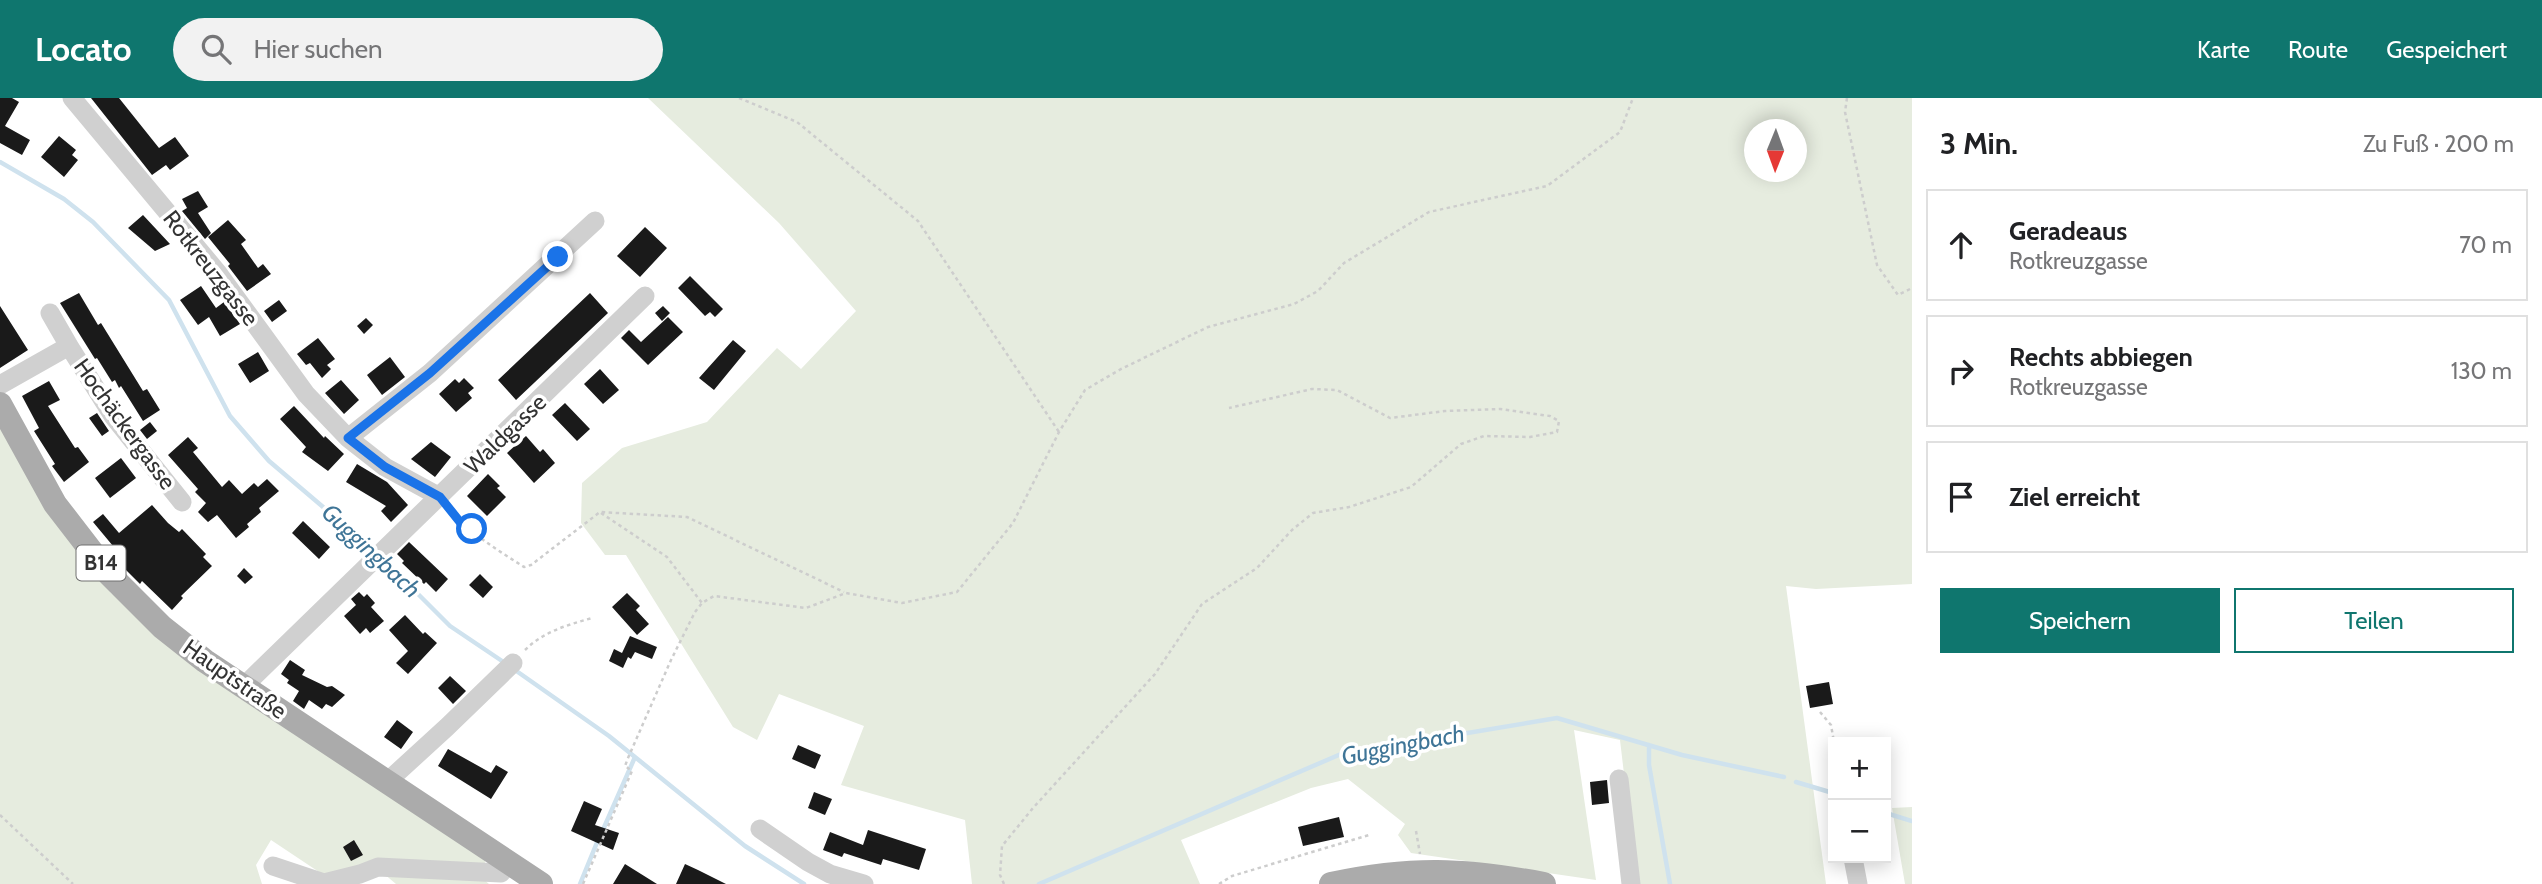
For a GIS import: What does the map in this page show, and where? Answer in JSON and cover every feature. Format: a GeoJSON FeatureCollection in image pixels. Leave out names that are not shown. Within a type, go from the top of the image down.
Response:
{"type":"FeatureCollection","features":[{"type":"Feature","properties":{"kind":"main road","name":"Hauptstraße"},"geometry":{"type":"LineString","coordinates":[[0,404],[55,505],[109,574],[162,627],[243,687],[541,884]]}},
{"type":"Feature","properties":{"kind":"main road"},"geometry":{"type":"LineString","coordinates":[[1331,884],[1420,871],[1461,871],[1544,884]]}},
{"type":"Feature","properties":{"kind":"street","name":"Rotkreuzgasse"},"geometry":{"type":"LineString","coordinates":[[72,98],[218,273],[306,394],[348,438],[385,467],[440,497]]}},
{"type":"Feature","properties":{"kind":"street"},"geometry":{"type":"LineString","coordinates":[[348,438],[430,373],[595,221]]}},
{"type":"Feature","properties":{"kind":"street","name":"Waldgasse"},"geometry":{"type":"LineString","coordinates":[[243,687],[645,296]]}},
{"type":"Feature","properties":{"kind":"street","name":"Hochäckergasse"},"geometry":{"type":"LineString","coordinates":[[50,313],[113,416],[182,502]]}},
{"type":"Feature","properties":{"kind":"street","name":"Hochäckergasse"},"geometry":{"type":"LineString","coordinates":[[0,385],[69,346]]}},
{"type":"Feature","properties":{"kind":"street"},"geometry":{"type":"LineString","coordinates":[[388,781],[508,668]]}},
{"type":"Feature","properties":{"kind":"street"},"geometry":{"type":"LineString","coordinates":[[1619,779],[1631,884]]}},
{"type":"Feature","properties":{"kind":"street"},"geometry":{"type":"LineString","coordinates":[[761,829],[830,874],[864,884]]}},
{"type":"Feature","properties":{"kind":"street"},"geometry":{"type":"LineString","coordinates":[[273,866],[324,883],[378,867],[501,873],[510,862]]}},
{"type":"Feature","properties":{"kind":"street"},"geometry":{"type":"LineString","coordinates":[[1854,863],[1858,884]]}},
{"type":"Feature","properties":{"kind":"path"},"geometry":{"type":"LineString","coordinates":[[739,98],[797,122],[918,221],[1059,432]]}},
{"type":"Feature","properties":{"kind":"path"},"geometry":{"type":"LineString","coordinates":[[440,497],[464,527],[472,529],[484,541],[524,567],[531,565],[600,512],[687,517],[846,593],[902,603],[957,592],[1013,523],[1059,432],[1085,390],[1121,369],[1208,327],[1294,304],[1318,291],[1344,262],[1429,212],[1547,186],[1620,132],[1633,98]]}},
{"type":"Feature","properties":{"kind":"path"},"geometry":{"type":"LineString","coordinates":[[1847,98],[1845,112],[1877,265],[1898,295],[1912,288]]}},
{"type":"Feature","properties":{"kind":"path"},"geometry":{"type":"LineString","coordinates":[[1004,884],[1000,875],[1002,846],[1155,674],[1202,604],[1257,568],[1292,530],[1312,513],[1349,507],[1411,487],[1461,444],[1483,436],[1530,437],[1558,432],[1559,421],[1550,416],[1500,409],[1445,411],[1390,418],[1337,390],[1312,389],[1229,408]]}},
{"type":"Feature","properties":{"kind":"path"},"geometry":{"type":"LineString","coordinates":[[600,512],[667,557],[702,603]]}},
{"type":"Feature","properties":{"kind":"path"},"geometry":{"type":"LineString","coordinates":[[583,884],[632,771],[625,766],[628,758],[671,660],[702,603],[714,596],[806,608],[846,593]]}},
{"type":"Feature","properties":{"kind":"path"},"geometry":{"type":"LineString","coordinates":[[508,668],[534,641],[563,626],[592,618]]}},
{"type":"Feature","properties":{"kind":"path"},"geometry":{"type":"LineString","coordinates":[[1819,712],[1831,724],[1833,737]]}},
{"type":"Feature","properties":{"kind":"path"},"geometry":{"type":"LineString","coordinates":[[0,816],[73,884]]}},
{"type":"Feature","properties":{"kind":"path"},"geometry":{"type":"LineString","coordinates":[[1416,831],[1421,856],[1420,871]]}},
{"type":"Feature","properties":{"kind":"path"},"geometry":{"type":"LineString","coordinates":[[1220,884],[1232,876],[1369,835]]}},
{"type":"Feature","properties":{"kind":"shaded area"},"geometry":{"type":"Polygon","coordinates":[[[648,98],[1912,98],[1912,584],[1816,589],[1786,586],[1826,884],[1637,884],[1620,740],[1574,730],[1596,880],[1411,853],[1398,835],[1405,824],[1348,779],[1311,788],[1181,840],[1200,884],[972,884],[965,820],[841,785],[864,726],[779,694],[757,740],[733,727],[626,555],[605,555],[581,523],[582,483],[622,448],[707,422],[777,348],[801,369],[856,311],[779,223],[648,98]]]}},
{"type":"Feature","properties":{"kind":"shaded area"},"geometry":{"type":"Polygon","coordinates":[[[0,417],[111,593],[486,857],[482,878],[489,884],[396,884],[370,862],[325,876],[271,840],[256,865],[262,884],[0,884],[0,417]]]}},
{"type":"Feature","properties":{"kind":"shaded area"},"geometry":{"type":"Polygon","coordinates":[[[1912,807],[1912,884],[1905,884],[1892,808],[1912,807]]]}},
{"type":"Feature","properties":{"kind":"building"},"geometry":{"type":"Polygon","coordinates":[[[0,98],[12,98],[19,102],[5,126],[30,140],[22,155],[0,143],[0,98]]]}},
{"type":"Feature","properties":{"kind":"building"},"geometry":{"type":"Polygon","coordinates":[[[91,98],[119,98],[159,148],[175,137],[189,156],[170,170],[166,165],[152,175],[91,98]]]}},
{"type":"Feature","properties":{"kind":"building"},"geometry":{"type":"Polygon","coordinates":[[[59,136],[76,150],[72,155],[78,160],[64,177],[41,157],[59,136]]]}},
{"type":"Feature","properties":{"kind":"building"},"geometry":{"type":"Polygon","coordinates":[[[198,191],[208,207],[198,213],[211,233],[205,239],[182,211],[187,208],[182,199],[198,191]]]}},
{"type":"Feature","properties":{"kind":"building"},"geometry":{"type":"Polygon","coordinates":[[[143,215],[170,244],[155,251],[128,228],[143,215]]]}},
{"type":"Feature","properties":{"kind":"building"},"geometry":{"type":"Polygon","coordinates":[[[228,220],[246,240],[241,244],[258,268],[263,264],[271,274],[247,291],[208,237],[228,220]]]}},
{"type":"Feature","properties":{"kind":"building"},"geometry":{"type":"Polygon","coordinates":[[[645,227],[667,248],[640,277],[617,256],[645,227]]]}},
{"type":"Feature","properties":{"kind":"building"},"geometry":{"type":"Polygon","coordinates":[[[690,276],[723,309],[715,317],[710,312],[705,316],[678,288],[690,276]]]}},
{"type":"Feature","properties":{"kind":"building"},"geometry":{"type":"Polygon","coordinates":[[[201,286],[216,308],[224,302],[240,324],[220,336],[209,317],[198,325],[180,300],[201,286]]]}},
{"type":"Feature","properties":{"kind":"building"},"geometry":{"type":"Polygon","coordinates":[[[79,293],[143,391],[147,389],[160,410],[143,421],[121,386],[119,388],[115,380],[112,382],[97,358],[95,359],[60,303],[79,293]]]}},
{"type":"Feature","properties":{"kind":"building"},"geometry":{"type":"Polygon","coordinates":[[[590,293],[608,313],[516,400],[498,380],[590,293]]]}},
{"type":"Feature","properties":{"kind":"building"},"geometry":{"type":"Polygon","coordinates":[[[279,300],[287,311],[272,322],[264,311],[279,300]]]}},
{"type":"Feature","properties":{"kind":"building"},"geometry":{"type":"Polygon","coordinates":[[[0,306],[28,350],[0,368],[0,306]]]}},
{"type":"Feature","properties":{"kind":"building"},"geometry":{"type":"Polygon","coordinates":[[[663,306],[670,313],[662,321],[655,313],[663,306]]]}},
{"type":"Feature","properties":{"kind":"building"},"geometry":{"type":"Polygon","coordinates":[[[668,317],[683,332],[648,365],[621,338],[629,330],[641,342],[668,317]]]}},
{"type":"Feature","properties":{"kind":"building"},"geometry":{"type":"Polygon","coordinates":[[[366,318],[373,325],[364,334],[357,326],[366,318]]]}},
{"type":"Feature","properties":{"kind":"building"},"geometry":{"type":"Polygon","coordinates":[[[318,338],[335,359],[327,365],[331,369],[322,378],[310,363],[306,365],[297,354],[318,338]]]}},
{"type":"Feature","properties":{"kind":"building"},"geometry":{"type":"Polygon","coordinates":[[[733,340],[746,351],[714,390],[699,378],[733,340]]]}},
{"type":"Feature","properties":{"kind":"building"},"geometry":{"type":"Polygon","coordinates":[[[258,352],[269,371],[250,383],[238,364],[258,352]]]}},
{"type":"Feature","properties":{"kind":"building"},"geometry":{"type":"Polygon","coordinates":[[[390,357],[405,377],[382,395],[367,375],[390,357]]]}},
{"type":"Feature","properties":{"kind":"building"},"geometry":{"type":"Polygon","coordinates":[[[600,369],[619,390],[603,404],[584,384],[600,369]]]}},
{"type":"Feature","properties":{"kind":"building"},"geometry":{"type":"Polygon","coordinates":[[[464,378],[474,388],[468,393],[472,398],[456,412],[439,394],[455,379],[459,383],[464,378]]]}},
{"type":"Feature","properties":{"kind":"building"},"geometry":{"type":"Polygon","coordinates":[[[341,380],[359,400],[344,414],[325,393],[341,380]]]}},
{"type":"Feature","properties":{"kind":"building"},"geometry":{"type":"Polygon","coordinates":[[[49,381],[60,400],[48,406],[75,448],[78,447],[89,462],[64,482],[52,466],[55,464],[34,431],[39,428],[22,396],[49,381]]]}},
{"type":"Feature","properties":{"kind":"building"},"geometry":{"type":"Polygon","coordinates":[[[565,403],[590,429],[577,441],[552,415],[565,403]]]}},
{"type":"Feature","properties":{"kind":"building"},"geometry":{"type":"Polygon","coordinates":[[[294,406],[324,438],[325,436],[344,454],[328,471],[302,452],[306,447],[280,419],[294,406]]]}},
{"type":"Feature","properties":{"kind":"building"},"geometry":{"type":"Polygon","coordinates":[[[97,413],[109,431],[102,436],[89,418],[97,413]]]}},
{"type":"Feature","properties":{"kind":"building"},"geometry":{"type":"Polygon","coordinates":[[[150,422],[157,431],[147,439],[140,430],[150,422]]]}},
{"type":"Feature","properties":{"kind":"building"},"geometry":{"type":"Polygon","coordinates":[[[526,436],[540,452],[543,449],[555,463],[534,483],[507,453],[526,436]]]}},
{"type":"Feature","properties":{"kind":"building"},"geometry":{"type":"Polygon","coordinates":[[[188,437],[198,448],[193,452],[222,487],[229,480],[242,494],[254,483],[258,487],[267,479],[279,491],[259,508],[261,512],[236,538],[217,515],[208,522],[198,512],[206,503],[195,492],[198,489],[168,455],[188,437]]]}},
{"type":"Feature","properties":{"kind":"building"},"geometry":{"type":"Polygon","coordinates":[[[431,442],[451,457],[435,477],[411,459],[431,442]]]}},
{"type":"Feature","properties":{"kind":"building"},"geometry":{"type":"Polygon","coordinates":[[[121,458],[136,478],[110,498],[95,478],[121,458]]]}},
{"type":"Feature","properties":{"kind":"building"},"geometry":{"type":"Polygon","coordinates":[[[357,464],[387,482],[408,505],[391,522],[381,511],[386,506],[346,482],[357,464]]]}},
{"type":"Feature","properties":{"kind":"building"},"geometry":{"type":"Polygon","coordinates":[[[488,474],[506,497],[487,516],[467,496],[488,474]]]}},
{"type":"Feature","properties":{"kind":"building"},"geometry":{"type":"Polygon","coordinates":[[[152,505],[179,532],[182,529],[206,554],[203,557],[212,566],[181,596],[183,598],[172,610],[120,564],[114,556],[118,552],[93,522],[103,514],[119,533],[152,505]]]}},
{"type":"Feature","properties":{"kind":"building"},"geometry":{"type":"Polygon","coordinates":[[[303,521],[330,547],[319,559],[292,533],[303,521]]]}},
{"type":"Feature","properties":{"kind":"building"},"geometry":{"type":"Polygon","coordinates":[[[409,542],[448,579],[436,592],[402,563],[404,561],[397,554],[409,542]]]}},
{"type":"Feature","properties":{"kind":"building"},"geometry":{"type":"Polygon","coordinates":[[[244,568],[253,577],[245,584],[237,576],[244,568]]]}},
{"type":"Feature","properties":{"kind":"building"},"geometry":{"type":"Polygon","coordinates":[[[480,574],[493,587],[483,598],[469,585],[480,574]]]}},
{"type":"Feature","properties":{"kind":"building"},"geometry":{"type":"Polygon","coordinates":[[[359,592],[364,597],[367,594],[375,603],[371,607],[384,621],[370,633],[366,628],[360,634],[344,616],[356,605],[351,599],[359,592]]]}},
{"type":"Feature","properties":{"kind":"building"},"geometry":{"type":"Polygon","coordinates":[[[627,593],[640,606],[636,610],[649,624],[637,635],[612,607],[627,593]]]}},
{"type":"Feature","properties":{"kind":"building"},"geometry":{"type":"Polygon","coordinates":[[[405,615],[423,634],[425,632],[437,643],[408,674],[396,663],[408,651],[389,630],[405,615]]]}},
{"type":"Feature","properties":{"kind":"building"},"geometry":{"type":"Polygon","coordinates":[[[630,636],[657,647],[652,659],[635,652],[631,659],[628,657],[623,668],[609,661],[614,649],[622,653],[630,636]]]}},
{"type":"Feature","properties":{"kind":"building"},"geometry":{"type":"Polygon","coordinates":[[[290,660],[305,670],[302,675],[327,687],[332,686],[345,695],[332,707],[326,704],[322,709],[309,700],[304,709],[293,701],[299,691],[287,683],[289,680],[281,674],[290,660]]]}},
{"type":"Feature","properties":{"kind":"building"},"geometry":{"type":"Polygon","coordinates":[[[450,676],[466,691],[453,704],[438,688],[450,676]]]}},
{"type":"Feature","properties":{"kind":"building"},"geometry":{"type":"Polygon","coordinates":[[[1829,682],[1833,704],[1810,708],[1806,686],[1829,682]]]}},
{"type":"Feature","properties":{"kind":"building"},"geometry":{"type":"Polygon","coordinates":[[[397,720],[413,732],[401,749],[384,737],[397,720]]]}},
{"type":"Feature","properties":{"kind":"building"},"geometry":{"type":"Polygon","coordinates":[[[798,745],[821,755],[815,769],[792,759],[798,745]]]}},
{"type":"Feature","properties":{"kind":"building"},"geometry":{"type":"Polygon","coordinates":[[[448,749],[491,773],[496,765],[508,772],[491,799],[438,766],[448,749]]]}},
{"type":"Feature","properties":{"kind":"building"},"geometry":{"type":"Polygon","coordinates":[[[1607,780],[1609,803],[1592,805],[1590,782],[1607,780]]]}},
{"type":"Feature","properties":{"kind":"building"},"geometry":{"type":"Polygon","coordinates":[[[814,792],[832,799],[825,815],[808,808],[814,792]]]}},
{"type":"Feature","properties":{"kind":"building"},"geometry":{"type":"Polygon","coordinates":[[[584,801],[602,809],[595,825],[619,833],[613,850],[571,831],[584,801]]]}},
{"type":"Feature","properties":{"kind":"building"},"geometry":{"type":"Polygon","coordinates":[[[1339,817],[1344,837],[1303,846],[1298,827],[1339,817]]]}},
{"type":"Feature","properties":{"kind":"building"},"geometry":{"type":"Polygon","coordinates":[[[868,830],[926,849],[919,870],[883,859],[881,865],[844,853],[842,857],[823,850],[830,832],[863,845],[868,830]]]}},
{"type":"Feature","properties":{"kind":"building"},"geometry":{"type":"Polygon","coordinates":[[[354,840],[363,855],[351,861],[343,847],[354,840]]]}},
{"type":"Feature","properties":{"kind":"building"},"geometry":{"type":"Polygon","coordinates":[[[625,864],[657,884],[613,884],[625,864]]]}},
{"type":"Feature","properties":{"kind":"building"},"geometry":{"type":"Polygon","coordinates":[[[685,864],[698,870],[726,884],[676,884],[685,864]]]}},
{"type":"Feature","properties":{"kind":"waterway","name":"Guggingbach"},"geometry":{"type":"LineString","coordinates":[[0,162],[64,199],[93,222],[169,300],[230,416],[269,461],[376,552]]}},
{"type":"Feature","properties":{"kind":"waterway","name":"Guggingbach"},"geometry":{"type":"LineString","coordinates":[[382,558],[450,626],[505,663]]}},
{"type":"Feature","properties":{"kind":"waterway","name":"Guggingbach"},"geometry":{"type":"LineString","coordinates":[[515,670],[609,736],[745,846],[804,884]]}},
{"type":"Feature","properties":{"kind":"waterway","name":"Guggingbach"},"geometry":{"type":"LineString","coordinates":[[1039,884],[1341,754],[1557,718],[1682,755],[1784,777]]}},
{"type":"Feature","properties":{"kind":"waterway"},"geometry":{"type":"LineString","coordinates":[[1649,745],[1649,765],[1670,884]]}},
{"type":"Feature","properties":{"kind":"waterway"},"geometry":{"type":"LineString","coordinates":[[602,832],[635,757]]}},
{"type":"Feature","properties":{"kind":"waterway","name":"Guggingbach"},"geometry":{"type":"LineString","coordinates":[[1796,782],[1828,792]]}},
{"type":"Feature","properties":{"kind":"waterway","name":"Guggingbach"},"geometry":{"type":"LineString","coordinates":[[1891,815],[1912,821]]}},
{"type":"Feature","properties":{"kind":"waterway"},"geometry":{"type":"LineString","coordinates":[[580,884],[598,840]]}},
{"type":"Feature","properties":{"kind":"route"},"geometry":{"type":"LineString","coordinates":[[472,529],[464,527],[440,497],[385,467],[348,438],[430,373],[558,257]]}}]}
